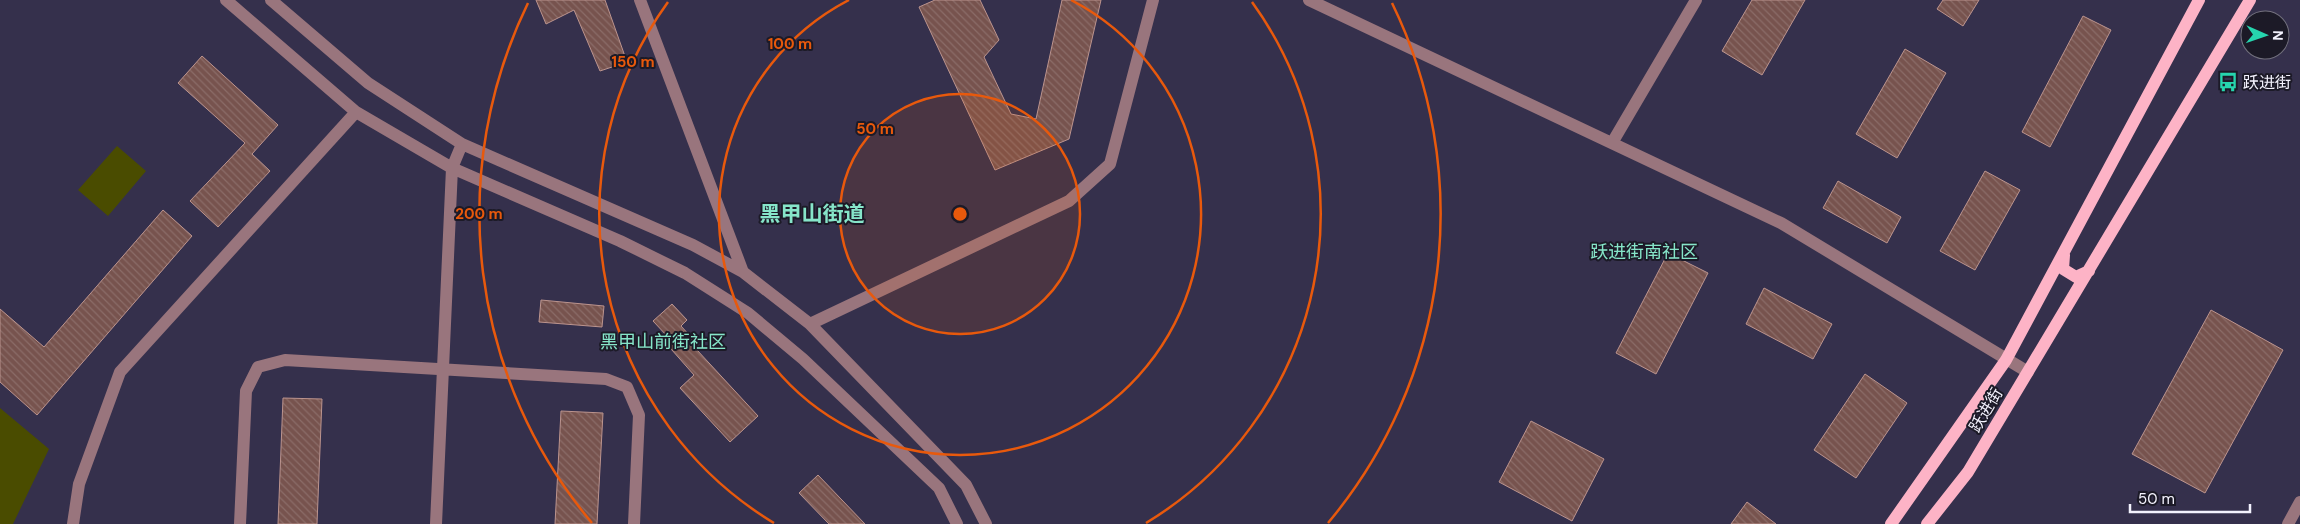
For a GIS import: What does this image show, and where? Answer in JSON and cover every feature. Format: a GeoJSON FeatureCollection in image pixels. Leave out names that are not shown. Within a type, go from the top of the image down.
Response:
{"type":"FeatureCollection","features":[{"type":"Feature","properties":{"kind":"main road","name":"跃进街"},"geometry":{"type":"LineString","coordinates":[[1891,524],[2006,360],[2200,0]]}},
{"type":"Feature","properties":{"kind":"main road","name":"跃进街"},"geometry":{"type":"LineString","coordinates":[[1927,524],[1968,472],[2250,0]]}},
{"type":"Feature","properties":{"kind":"main road"},"geometry":{"type":"LineString","coordinates":[[2064,253],[2063,269],[2076,277],[2089,272]]}},
{"type":"Feature","properties":{"kind":"street"},"geometry":{"type":"LineString","coordinates":[[226,0],[356,112],[452,168],[620,241],[685,273],[748,313],[803,359],[939,488],[957,524]]}},
{"type":"Feature","properties":{"kind":"street"},"geometry":{"type":"LineString","coordinates":[[271,0],[368,83],[462,144],[693,245],[743,272],[810,324],[966,485],[986,524]]}},
{"type":"Feature","properties":{"kind":"street"},"geometry":{"type":"LineString","coordinates":[[640,0],[743,272]]}},
{"type":"Feature","properties":{"kind":"street"},"geometry":{"type":"LineString","coordinates":[[810,324],[1069,201],[1110,164],[1153,0]]}},
{"type":"Feature","properties":{"kind":"street"},"geometry":{"type":"LineString","coordinates":[[1309,0],[1781,223],[2028,372]]}},
{"type":"Feature","properties":{"kind":"street"},"geometry":{"type":"LineString","coordinates":[[1612,143],[1696,0]]}},
{"type":"Feature","properties":{"kind":"street"},"geometry":{"type":"LineString","coordinates":[[73,524],[79,484],[120,372],[356,112]]}},
{"type":"Feature","properties":{"kind":"street"},"geometry":{"type":"LineString","coordinates":[[436,524],[452,168],[462,144]]}},
{"type":"Feature","properties":{"kind":"street"},"geometry":{"type":"LineString","coordinates":[[240,524],[246,391],[258,366],[285,360],[606,379],[627,387],[639,415],[634,524]]}},
{"type":"Feature","properties":{"kind":"street"},"geometry":{"type":"LineString","coordinates":[[2288,524],[2300,502]]}},
{"type":"Feature","properties":{"kind":"shaded area"},"geometry":{"type":"Polygon","coordinates":[[[117,146],[146,171],[108,216],[78,190],[117,146]]]}},
{"type":"Feature","properties":{"kind":"shaded area"},"geometry":{"type":"Polygon","coordinates":[[[0,408],[49,449],[13,524],[0,524],[0,408]]]}},
{"type":"Feature","properties":{"kind":"building"},"geometry":{"type":"Polygon","coordinates":[[[536,0],[605,0],[627,62],[600,71],[574,10],[546,24],[536,0]]]}},
{"type":"Feature","properties":{"kind":"building"},"geometry":{"type":"Polygon","coordinates":[[[935,0],[980,0],[999,40],[984,57],[1011,114],[1036,119],[1062,0],[1101,0],[1069,139],[995,170],[919,7],[935,0]]]}},
{"type":"Feature","properties":{"kind":"building"},"geometry":{"type":"Polygon","coordinates":[[[1752,0],[1805,0],[1762,75],[1722,51],[1752,0]]]}},
{"type":"Feature","properties":{"kind":"building"},"geometry":{"type":"Polygon","coordinates":[[[1943,0],[1979,0],[1963,26],[1937,9],[1943,0]]]}},
{"type":"Feature","properties":{"kind":"building"},"geometry":{"type":"Polygon","coordinates":[[[2083,16],[2111,30],[2050,147],[2022,132],[2083,16]]]}},
{"type":"Feature","properties":{"kind":"building"},"geometry":{"type":"Polygon","coordinates":[[[1905,49],[1946,73],[1897,158],[1856,134],[1905,49]]]}},
{"type":"Feature","properties":{"kind":"building"},"geometry":{"type":"Polygon","coordinates":[[[202,56],[278,125],[252,154],[270,171],[218,227],[190,201],[245,143],[178,83],[202,56]]]}},
{"type":"Feature","properties":{"kind":"building"},"geometry":{"type":"Polygon","coordinates":[[[1985,171],[2020,190],[1975,270],[1940,251],[1985,171]]]}},
{"type":"Feature","properties":{"kind":"building"},"geometry":{"type":"Polygon","coordinates":[[[1838,181],[1901,217],[1887,243],[1823,208],[1838,181]]]}},
{"type":"Feature","properties":{"kind":"building"},"geometry":{"type":"Polygon","coordinates":[[[163,210],[192,236],[37,415],[0,382],[0,309],[44,347],[163,210]]]}},
{"type":"Feature","properties":{"kind":"building"},"geometry":{"type":"Polygon","coordinates":[[[1668,253],[1708,273],[1656,374],[1616,353],[1668,253]]]}},
{"type":"Feature","properties":{"kind":"building"},"geometry":{"type":"Polygon","coordinates":[[[1764,288],[1832,324],[1813,359],[1746,324],[1764,288]]]}},
{"type":"Feature","properties":{"kind":"building"},"geometry":{"type":"Polygon","coordinates":[[[541,300],[604,306],[602,327],[539,322],[541,300]]]}},
{"type":"Feature","properties":{"kind":"building"},"geometry":{"type":"Polygon","coordinates":[[[672,304],[687,320],[681,326],[700,347],[697,350],[758,416],[730,442],[680,388],[694,375],[664,341],[668,337],[653,321],[672,304]]]}},
{"type":"Feature","properties":{"kind":"building"},"geometry":{"type":"Polygon","coordinates":[[[2211,310],[2283,350],[2205,493],[2132,454],[2211,310]]]}},
{"type":"Feature","properties":{"kind":"building"},"geometry":{"type":"Polygon","coordinates":[[[1865,374],[1907,403],[1856,478],[1814,450],[1865,374]]]}},
{"type":"Feature","properties":{"kind":"building"},"geometry":{"type":"Polygon","coordinates":[[[283,398],[322,399],[317,524],[278,524],[283,398]]]}},
{"type":"Feature","properties":{"kind":"building"},"geometry":{"type":"Polygon","coordinates":[[[561,411],[603,413],[597,524],[555,524],[561,411]]]}},
{"type":"Feature","properties":{"kind":"building"},"geometry":{"type":"Polygon","coordinates":[[[1531,421],[1604,459],[1572,521],[1499,482],[1531,421]]]}},
{"type":"Feature","properties":{"kind":"building"},"geometry":{"type":"Polygon","coordinates":[[[818,475],[865,524],[829,524],[799,493],[818,475]]]}},
{"type":"Feature","properties":{"kind":"building"},"geometry":{"type":"Polygon","coordinates":[[[1747,502],[1776,524],[1731,524],[1747,502]]]}},
{"type":"Feature","properties":{"kind":"place","name":"跃进街"},"geometry":{"type":"Point","coordinates":[2228,82]}},
{"type":"Feature","properties":{"kind":"district","name":"黑甲山街道"},"geometry":{"type":"Point","coordinates":[812,214]}},
{"type":"Feature","properties":{"kind":"district","name":"跃进街南社区"},"geometry":{"type":"Point","coordinates":[1644,252]}},
{"type":"Feature","properties":{"kind":"district","name":"黑甲山前街社区"},"geometry":{"type":"Point","coordinates":[663,342]}}]}
